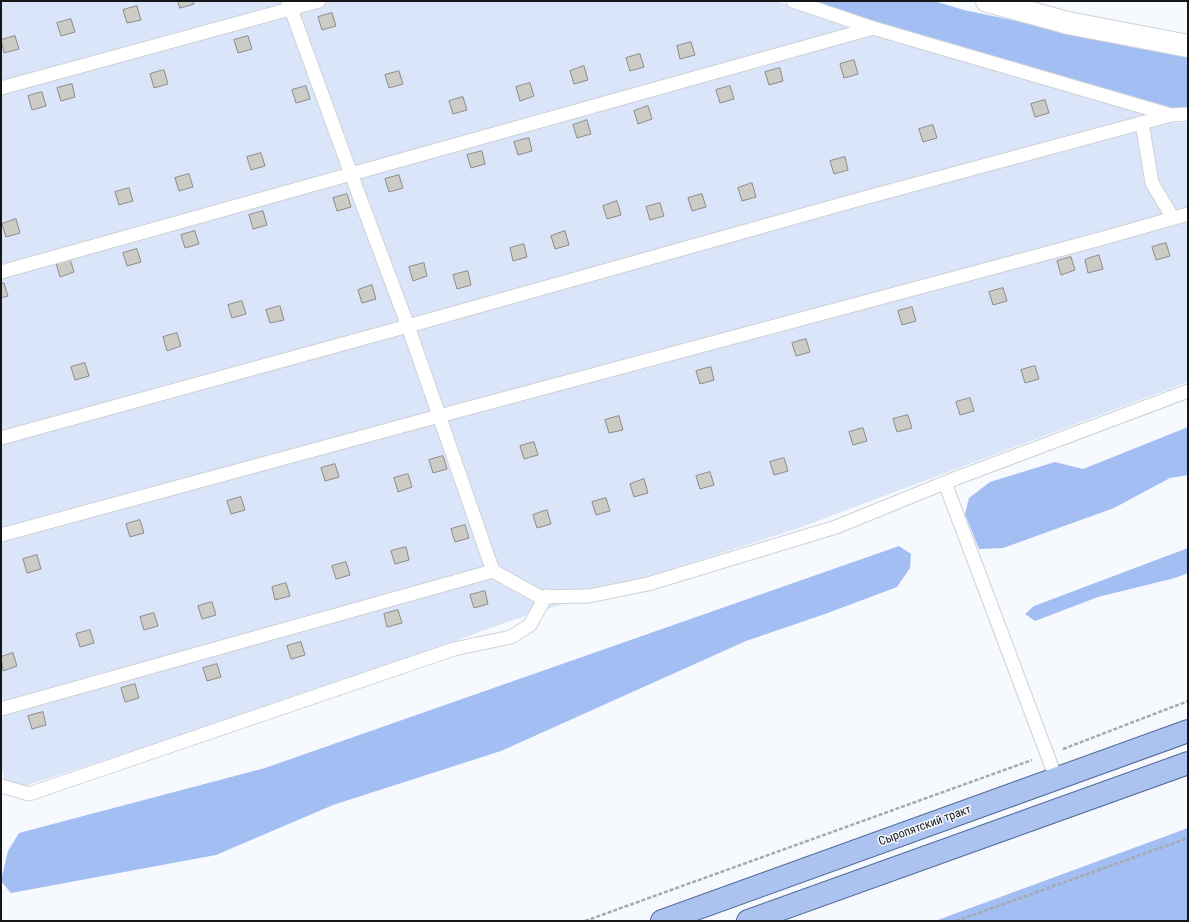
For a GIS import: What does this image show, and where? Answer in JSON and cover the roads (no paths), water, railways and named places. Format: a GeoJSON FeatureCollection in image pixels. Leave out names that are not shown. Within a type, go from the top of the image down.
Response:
{"type":"FeatureCollection","features":[{"type":"Feature","properties":{"kind":"main road","name":"Сыропятский тракт"},"geometry":{"type":"LineString","coordinates":[[662,921],[1188,731]]}},
{"type":"Feature","properties":{"kind":"main road"},"geometry":{"type":"LineString","coordinates":[[748,921],[1188,763]]}},
{"type":"Feature","properties":{"kind":"street"},"geometry":{"type":"LineString","coordinates":[[987,1],[1068,23],[1188,46]]}},
{"type":"Feature","properties":{"kind":"lane"},"geometry":{"type":"LineString","coordinates":[[1,88],[289,5],[319,1]]}},
{"type":"Feature","properties":{"kind":"lane"},"geometry":{"type":"LineString","coordinates":[[793,1],[873,28],[1171,115]]}},
{"type":"Feature","properties":{"kind":"lane"},"geometry":{"type":"LineString","coordinates":[[289,5],[408,326],[493,571],[540,597],[589,596],[648,584],[836,527],[945,483],[1188,391]]}},
{"type":"Feature","properties":{"kind":"lane"},"geometry":{"type":"LineString","coordinates":[[1,272],[873,28]]}},
{"type":"Feature","properties":{"kind":"lane"},"geometry":{"type":"LineString","coordinates":[[1,438],[408,326],[845,203],[1171,115],[1188,114]]}},
{"type":"Feature","properties":{"kind":"lane"},"geometry":{"type":"LineString","coordinates":[[1142,123],[1152,183],[1173,218]]}},
{"type":"Feature","properties":{"kind":"lane"},"geometry":{"type":"LineString","coordinates":[[1,535],[439,416],[1100,240],[1188,214]]}},
{"type":"Feature","properties":{"kind":"lane"},"geometry":{"type":"LineString","coordinates":[[945,483],[1056,778]]}},
{"type":"Feature","properties":{"kind":"lane"},"geometry":{"type":"LineString","coordinates":[[1,709],[493,571]]}},
{"type":"Feature","properties":{"kind":"lane"},"geometry":{"type":"LineString","coordinates":[[1,786],[29,794],[454,649],[511,637],[530,625],[546,596]]}}]}
